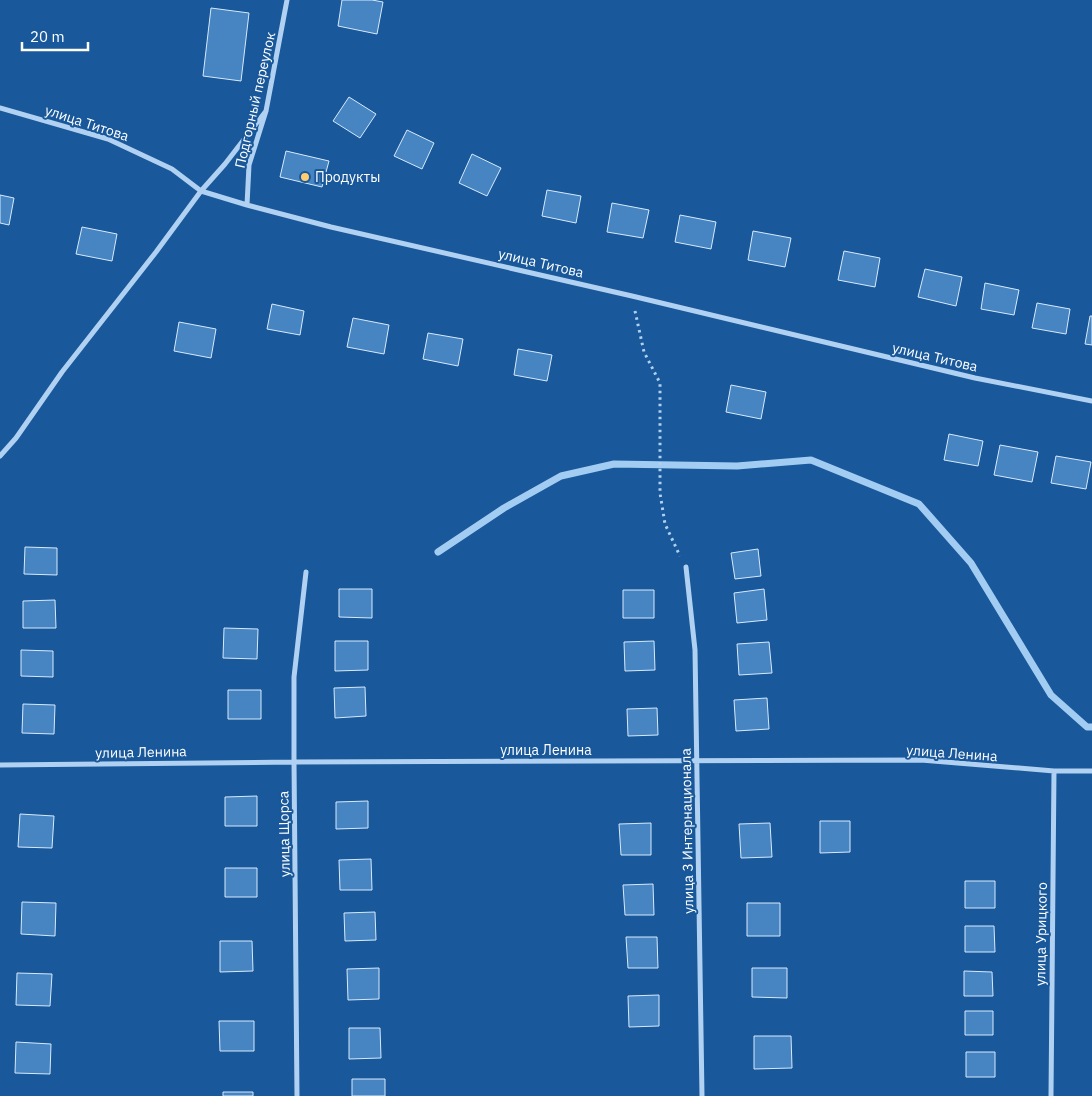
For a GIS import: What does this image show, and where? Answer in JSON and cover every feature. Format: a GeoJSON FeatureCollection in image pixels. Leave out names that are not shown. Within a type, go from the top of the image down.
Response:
{"type":"FeatureCollection","features":[{"type":"Feature","properties":{"kind":"street","name":"Подгорный переулок"},"geometry":{"type":"LineString","coordinates":[[247,205],[249,166],[266,111],[287,0]]}},
{"type":"Feature","properties":{"kind":"street","name":"улица Титова"},"geometry":{"type":"LineString","coordinates":[[0,108],[108,139],[172,169],[201,191],[247,205],[331,227],[632,296],[975,378],[1092,401]]}},
{"type":"Feature","properties":{"kind":"street"},"geometry":{"type":"LineString","coordinates":[[0,456],[16,438],[62,372],[201,191],[225,164],[266,111]]}},
{"type":"Feature","properties":{"kind":"street","name":"улица 3 Интернационала"},"geometry":{"type":"LineString","coordinates":[[686,567],[695,650],[702,1096]]}},
{"type":"Feature","properties":{"kind":"street","name":"улица Щорса"},"geometry":{"type":"LineString","coordinates":[[297,1096],[294,676],[306,572]]}},
{"type":"Feature","properties":{"kind":"street","name":"улица Ленина"},"geometry":{"type":"LineString","coordinates":[[0,765],[921,760],[1054,771],[1092,771]]}},
{"type":"Feature","properties":{"kind":"street","name":"улица Урицкого"},"geometry":{"type":"LineString","coordinates":[[1051,1096],[1054,771]]}},
{"type":"Feature","properties":{"kind":"path"},"geometry":{"type":"LineString","coordinates":[[632,296],[644,352],[660,383],[660,493],[665,524],[686,567]]}},
{"type":"Feature","properties":{"kind":"building"},"geometry":{"type":"Polygon","coordinates":[[[342,0],[383,2],[377,34],[338,26],[342,0]]]}},
{"type":"Feature","properties":{"kind":"building"},"geometry":{"type":"Polygon","coordinates":[[[211,8],[249,13],[241,81],[203,76],[211,8]]]}},
{"type":"Feature","properties":{"kind":"building"},"geometry":{"type":"Polygon","coordinates":[[[349,97],[376,114],[360,138],[333,121],[349,97]]]}},
{"type":"Feature","properties":{"kind":"building"},"geometry":{"type":"Polygon","coordinates":[[[407,130],[434,143],[422,169],[394,156],[407,130]]]}},
{"type":"Feature","properties":{"kind":"building"},"geometry":{"type":"Polygon","coordinates":[[[286,151],[329,161],[322,187],[280,177],[286,151]]]}},
{"type":"Feature","properties":{"kind":"building"},"geometry":{"type":"Polygon","coordinates":[[[472,154],[501,168],[487,196],[459,183],[472,154]]]}},
{"type":"Feature","properties":{"kind":"building"},"geometry":{"type":"Polygon","coordinates":[[[547,190],[581,196],[576,223],[542,216],[547,190]]]}},
{"type":"Feature","properties":{"kind":"building"},"geometry":{"type":"Polygon","coordinates":[[[0,195],[14,198],[9,225],[0,223],[0,195]]]}},
{"type":"Feature","properties":{"kind":"building"},"geometry":{"type":"Polygon","coordinates":[[[612,203],[649,210],[643,238],[607,232],[612,203]]]}},
{"type":"Feature","properties":{"kind":"building"},"geometry":{"type":"Polygon","coordinates":[[[680,215],[716,222],[711,249],[675,242],[680,215]]]}},
{"type":"Feature","properties":{"kind":"building"},"geometry":{"type":"Polygon","coordinates":[[[82,227],[117,234],[112,261],[76,254],[82,227]]]}},
{"type":"Feature","properties":{"kind":"building"},"geometry":{"type":"Polygon","coordinates":[[[753,231],[791,238],[785,267],[748,260],[753,231]]]}},
{"type":"Feature","properties":{"kind":"building"},"geometry":{"type":"Polygon","coordinates":[[[844,251],[880,258],[875,287],[838,280],[844,251]]]}},
{"type":"Feature","properties":{"kind":"building"},"geometry":{"type":"Polygon","coordinates":[[[925,269],[962,277],[956,306],[918,297],[925,269]]]}},
{"type":"Feature","properties":{"kind":"building"},"geometry":{"type":"Polygon","coordinates":[[[985,283],[1019,290],[1014,315],[981,309],[985,283]]]}},
{"type":"Feature","properties":{"kind":"building"},"geometry":{"type":"Polygon","coordinates":[[[1037,303],[1070,309],[1066,334],[1032,328],[1037,303]]]}},
{"type":"Feature","properties":{"kind":"building"},"geometry":{"type":"Polygon","coordinates":[[[272,304],[304,311],[300,335],[267,329],[272,304]]]}},
{"type":"Feature","properties":{"kind":"building"},"geometry":{"type":"Polygon","coordinates":[[[1090,316],[1092,316],[1092,345],[1085,344],[1090,316]]]}},
{"type":"Feature","properties":{"kind":"building"},"geometry":{"type":"Polygon","coordinates":[[[353,318],[389,325],[384,354],[347,347],[353,318]]]}},
{"type":"Feature","properties":{"kind":"building"},"geometry":{"type":"Polygon","coordinates":[[[179,322],[216,329],[211,358],[174,351],[179,322]]]}},
{"type":"Feature","properties":{"kind":"building"},"geometry":{"type":"Polygon","coordinates":[[[428,333],[463,339],[458,366],[423,359],[428,333]]]}},
{"type":"Feature","properties":{"kind":"building"},"geometry":{"type":"Polygon","coordinates":[[[518,349],[552,355],[547,381],[514,375],[518,349]]]}},
{"type":"Feature","properties":{"kind":"building"},"geometry":{"type":"Polygon","coordinates":[[[731,385],[766,392],[761,419],[726,412],[731,385]]]}},
{"type":"Feature","properties":{"kind":"building"},"geometry":{"type":"Polygon","coordinates":[[[949,434],[983,441],[978,466],[944,460],[949,434]]]}},
{"type":"Feature","properties":{"kind":"building"},"geometry":{"type":"Polygon","coordinates":[[[1000,445],[1038,452],[1032,482],[994,475],[1000,445]]]}},
{"type":"Feature","properties":{"kind":"building"},"geometry":{"type":"Polygon","coordinates":[[[1056,456],[1091,462],[1086,489],[1051,483],[1056,456]]]}},
{"type":"Feature","properties":{"kind":"building"},"geometry":{"type":"Polygon","coordinates":[[[25,547],[57,548],[57,575],[24,574],[25,547]]]}},
{"type":"Feature","properties":{"kind":"building"},"geometry":{"type":"Polygon","coordinates":[[[758,549],[761,576],[735,579],[731,553],[758,549]]]}},
{"type":"Feature","properties":{"kind":"building"},"geometry":{"type":"Polygon","coordinates":[[[339,589],[372,589],[372,618],[339,617],[339,589]]]}},
{"type":"Feature","properties":{"kind":"building"},"geometry":{"type":"Polygon","coordinates":[[[764,589],[767,620],[737,623],[734,593],[764,589]]]}},
{"type":"Feature","properties":{"kind":"building"},"geometry":{"type":"Polygon","coordinates":[[[623,590],[654,590],[654,618],[623,618],[623,590]]]}},
{"type":"Feature","properties":{"kind":"building"},"geometry":{"type":"Polygon","coordinates":[[[55,600],[56,628],[23,628],[23,601],[55,600]]]}},
{"type":"Feature","properties":{"kind":"building"},"geometry":{"type":"Polygon","coordinates":[[[224,628],[258,629],[257,659],[223,658],[224,628]]]}},
{"type":"Feature","properties":{"kind":"building"},"geometry":{"type":"Polygon","coordinates":[[[335,641],[368,641],[368,670],[335,671],[335,641]]]}},
{"type":"Feature","properties":{"kind":"building"},"geometry":{"type":"Polygon","coordinates":[[[654,641],[655,670],[625,671],[624,642],[654,641]]]}},
{"type":"Feature","properties":{"kind":"building"},"geometry":{"type":"Polygon","coordinates":[[[769,642],[772,673],[739,675],[737,644],[769,642]]]}},
{"type":"Feature","properties":{"kind":"building"},"geometry":{"type":"Polygon","coordinates":[[[21,650],[53,651],[53,677],[21,676],[21,650]]]}},
{"type":"Feature","properties":{"kind":"building"},"geometry":{"type":"Polygon","coordinates":[[[365,687],[366,716],[335,718],[334,688],[365,687]]]}},
{"type":"Feature","properties":{"kind":"building"},"geometry":{"type":"Polygon","coordinates":[[[228,690],[261,690],[261,719],[228,719],[228,690]]]}},
{"type":"Feature","properties":{"kind":"building"},"geometry":{"type":"Polygon","coordinates":[[[767,698],[769,729],[736,731],[734,700],[767,698]]]}},
{"type":"Feature","properties":{"kind":"building"},"geometry":{"type":"Polygon","coordinates":[[[23,704],[55,705],[54,734],[22,733],[23,704]]]}},
{"type":"Feature","properties":{"kind":"building"},"geometry":{"type":"Polygon","coordinates":[[[657,708],[658,735],[628,736],[627,709],[657,708]]]}},
{"type":"Feature","properties":{"kind":"building"},"geometry":{"type":"Polygon","coordinates":[[[257,796],[257,826],[225,826],[225,797],[257,796]]]}},
{"type":"Feature","properties":{"kind":"building"},"geometry":{"type":"Polygon","coordinates":[[[368,801],[368,828],[336,829],[336,802],[368,801]]]}},
{"type":"Feature","properties":{"kind":"building"},"geometry":{"type":"Polygon","coordinates":[[[20,814],[54,816],[52,848],[18,847],[20,814]]]}},
{"type":"Feature","properties":{"kind":"building"},"geometry":{"type":"Polygon","coordinates":[[[820,821],[850,821],[850,852],[820,853],[820,821]]]}},
{"type":"Feature","properties":{"kind":"building"},"geometry":{"type":"Polygon","coordinates":[[[651,823],[651,855],[621,855],[619,824],[651,823]]]}},
{"type":"Feature","properties":{"kind":"building"},"geometry":{"type":"Polygon","coordinates":[[[770,823],[772,857],[741,858],[739,824],[770,823]]]}},
{"type":"Feature","properties":{"kind":"building"},"geometry":{"type":"Polygon","coordinates":[[[371,859],[372,890],[340,890],[339,860],[371,859]]]}},
{"type":"Feature","properties":{"kind":"building"},"geometry":{"type":"Polygon","coordinates":[[[225,868],[257,868],[257,897],[225,897],[225,868]]]}},
{"type":"Feature","properties":{"kind":"building"},"geometry":{"type":"Polygon","coordinates":[[[965,881],[995,881],[995,908],[965,908],[965,881]]]}},
{"type":"Feature","properties":{"kind":"building"},"geometry":{"type":"Polygon","coordinates":[[[653,884],[654,915],[625,915],[623,885],[653,884]]]}},
{"type":"Feature","properties":{"kind":"building"},"geometry":{"type":"Polygon","coordinates":[[[22,902],[56,903],[55,936],[21,934],[22,902]]]}},
{"type":"Feature","properties":{"kind":"building"},"geometry":{"type":"Polygon","coordinates":[[[747,903],[780,903],[780,936],[747,936],[747,903]]]}},
{"type":"Feature","properties":{"kind":"building"},"geometry":{"type":"Polygon","coordinates":[[[375,912],[376,940],[345,941],[344,913],[375,912]]]}},
{"type":"Feature","properties":{"kind":"building"},"geometry":{"type":"Polygon","coordinates":[[[965,926],[994,926],[995,952],[965,952],[965,926]]]}},
{"type":"Feature","properties":{"kind":"building"},"geometry":{"type":"Polygon","coordinates":[[[626,937],[657,937],[658,968],[628,968],[626,937]]]}},
{"type":"Feature","properties":{"kind":"building"},"geometry":{"type":"Polygon","coordinates":[[[220,941],[252,941],[253,971],[220,972],[220,941]]]}},
{"type":"Feature","properties":{"kind":"building"},"geometry":{"type":"Polygon","coordinates":[[[379,968],[379,999],[348,1000],[347,969],[379,968]]]}},
{"type":"Feature","properties":{"kind":"building"},"geometry":{"type":"Polygon","coordinates":[[[752,968],[787,968],[787,998],[752,997],[752,968]]]}},
{"type":"Feature","properties":{"kind":"building"},"geometry":{"type":"Polygon","coordinates":[[[964,971],[992,972],[993,996],[964,996],[964,971]]]}},
{"type":"Feature","properties":{"kind":"building"},"geometry":{"type":"Polygon","coordinates":[[[17,973],[52,974],[50,1006],[16,1005],[17,973]]]}},
{"type":"Feature","properties":{"kind":"building"},"geometry":{"type":"Polygon","coordinates":[[[659,995],[659,1026],[629,1027],[628,996],[659,995]]]}},
{"type":"Feature","properties":{"kind":"building"},"geometry":{"type":"Polygon","coordinates":[[[965,1011],[993,1011],[993,1035],[965,1035],[965,1011]]]}},
{"type":"Feature","properties":{"kind":"building"},"geometry":{"type":"Polygon","coordinates":[[[219,1021],[254,1021],[254,1051],[220,1051],[219,1021]]]}},
{"type":"Feature","properties":{"kind":"building"},"geometry":{"type":"Polygon","coordinates":[[[349,1028],[380,1028],[381,1058],[349,1059],[349,1028]]]}},
{"type":"Feature","properties":{"kind":"building"},"geometry":{"type":"Polygon","coordinates":[[[754,1036],[791,1036],[792,1068],[754,1069],[754,1036]]]}},
{"type":"Feature","properties":{"kind":"building"},"geometry":{"type":"Polygon","coordinates":[[[16,1042],[51,1044],[50,1074],[15,1073],[16,1042]]]}},
{"type":"Feature","properties":{"kind":"building"},"geometry":{"type":"Polygon","coordinates":[[[966,1052],[995,1052],[995,1077],[966,1077],[966,1052]]]}},
{"type":"Feature","properties":{"kind":"building"},"geometry":{"type":"Polygon","coordinates":[[[352,1079],[385,1079],[385,1096],[352,1096],[352,1079]]]}},
{"type":"Feature","properties":{"kind":"building"},"geometry":{"type":"Polygon","coordinates":[[[223,1092],[253,1092],[253,1096],[223,1096],[223,1092]]]}},
{"type":"Feature","properties":{"kind":"waterway"},"geometry":{"type":"LineString","coordinates":[[438,552],[504,508],[561,476],[614,464],[737,466],[811,460],[919,504],[971,563],[1051,695],[1087,727],[1092,727]]}},
{"type":"Feature","properties":{"kind":"place","name":"Продукты"},"geometry":{"type":"Point","coordinates":[305,177]}}]}
